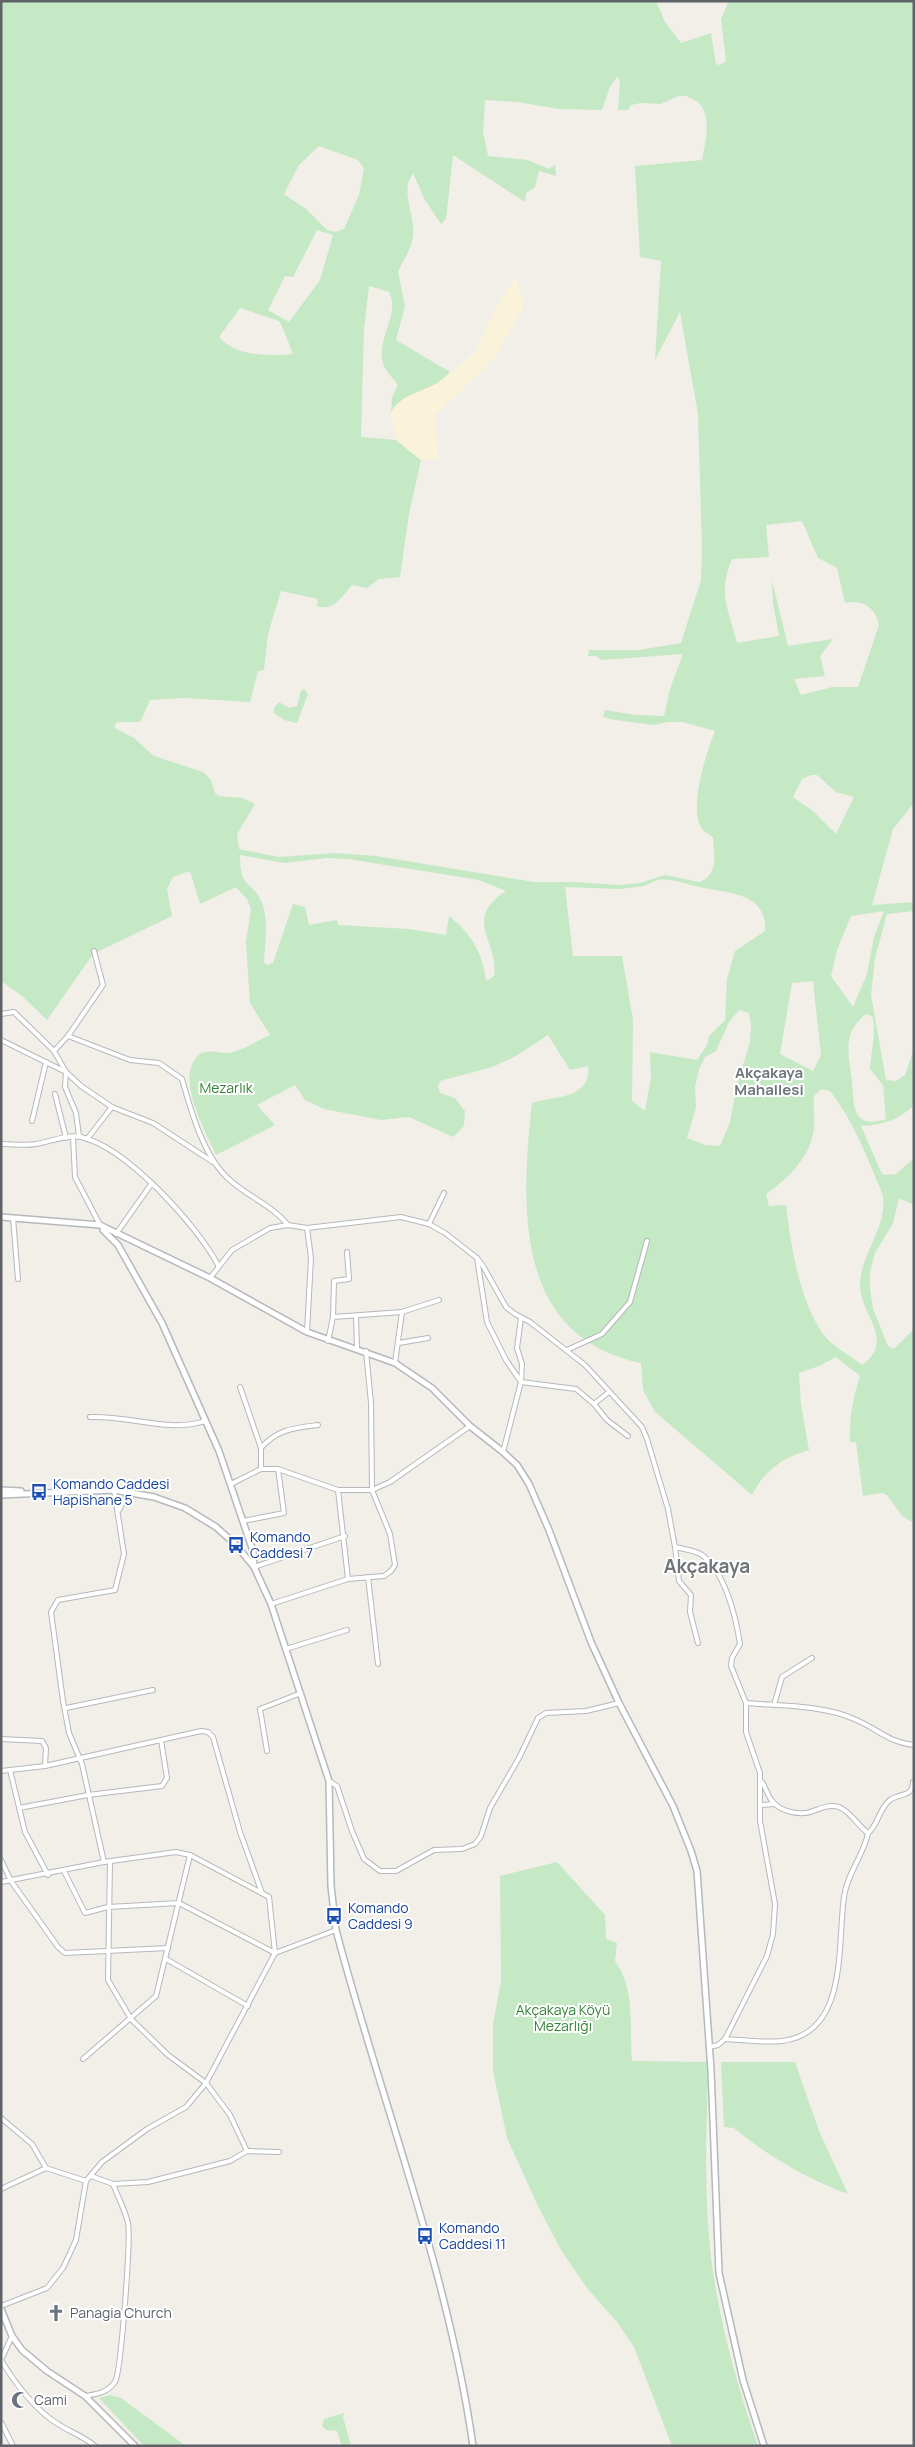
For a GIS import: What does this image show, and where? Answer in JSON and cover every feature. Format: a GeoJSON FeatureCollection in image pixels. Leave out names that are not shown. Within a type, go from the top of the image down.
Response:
{"type":"FeatureCollection","features":[{"type":"Feature","properties":{"kind":"street"},"geometry":{"type":"LineString","coordinates":[[54,1051],[68,1036],[103,985],[94,951]]}},
{"type":"Feature","properties":{"kind":"street"},"geometry":{"type":"LineString","coordinates":[[1,1014],[14,1012],[54,1051],[66,1072],[65,1087],[76,1113],[79,1136]]}},
{"type":"Feature","properties":{"kind":"street"},"geometry":{"type":"LineString","coordinates":[[68,1036],[130,1060],[159,1063],[182,1079],[189,1106],[213,1162]]}},
{"type":"Feature","properties":{"kind":"street"},"geometry":{"type":"LineString","coordinates":[[1,1040],[66,1072],[81,1086],[112,1107],[153,1123],[213,1162],[230,1181],[280,1215],[288,1225]]}},
{"type":"Feature","properties":{"kind":"street"},"geometry":{"type":"LineString","coordinates":[[32,1121],[46,1062]]}},
{"type":"Feature","properties":{"kind":"street"},"geometry":{"type":"LineString","coordinates":[[55,1094],[66,1138]]}},
{"type":"Feature","properties":{"kind":"street"},"geometry":{"type":"LineString","coordinates":[[87,1139],[112,1107]]}},
{"type":"Feature","properties":{"kind":"street"},"geometry":{"type":"LineString","coordinates":[[1,1144],[34,1144],[79,1136],[115,1154],[152,1183],[179,1210],[210,1249],[218,1266]]}},
{"type":"Feature","properties":{"kind":"street"},"geometry":{"type":"LineString","coordinates":[[73,1137],[75,1177],[100,1225],[118,1245],[162,1323],[231,1484],[253,1551],[254,1567]]}},
{"type":"Feature","properties":{"kind":"street"},"geometry":{"type":"LineString","coordinates":[[116,1234],[152,1183]]}},
{"type":"Feature","properties":{"kind":"street"},"geometry":{"type":"LineString","coordinates":[[429,1224],[444,1193]]}},
{"type":"Feature","properties":{"kind":"street"},"geometry":{"type":"LineString","coordinates":[[1,1217],[100,1225],[210,1278],[307,1332],[328,1341],[366,1351],[395,1363],[432,1388],[470,1426],[503,1452],[517,1465],[529,1484],[549,1530],[591,1642],[619,1702],[673,1806],[695,1864],[709,2047],[718,2273],[743,2380],[764,2446]]}},
{"type":"Feature","properties":{"kind":"street"},"geometry":{"type":"LineString","coordinates":[[210,1278],[232,1250],[270,1228],[288,1225],[307,1228],[401,1217],[429,1224],[445,1233],[483,1266],[506,1307],[530,1322],[585,1365],[638,1423],[646,1435],[668,1509],[679,1581],[691,1595],[690,1612],[698,1643]]}},
{"type":"Feature","properties":{"kind":"street"},"geometry":{"type":"LineString","coordinates":[[14,1218],[18,1279]]}},
{"type":"Feature","properties":{"kind":"street"},"geometry":{"type":"LineString","coordinates":[[307,1228],[311,1258],[307,1332]]}},
{"type":"Feature","properties":{"kind":"street"},"geometry":{"type":"LineString","coordinates":[[567,1350],[602,1334],[630,1302],[647,1241]]}},
{"type":"Feature","properties":{"kind":"street"},"geometry":{"type":"LineString","coordinates":[[328,1341],[333,1317],[334,1281],[349,1278],[347,1252]]}},
{"type":"Feature","properties":{"kind":"street"},"geometry":{"type":"LineString","coordinates":[[476,1258],[487,1322],[506,1360],[521,1382],[576,1389],[594,1404],[606,1420],[628,1436]]}},
{"type":"Feature","properties":{"kind":"street"},"geometry":{"type":"LineString","coordinates":[[333,1317],[402,1312],[439,1300]]}},
{"type":"Feature","properties":{"kind":"street"},"geometry":{"type":"LineString","coordinates":[[395,1363],[402,1312]]}},
{"type":"Feature","properties":{"kind":"street"},"geometry":{"type":"LineString","coordinates":[[356,1316],[357,1348]]}},
{"type":"Feature","properties":{"kind":"street"},"geometry":{"type":"LineString","coordinates":[[503,1452],[521,1382],[522,1364],[517,1348],[521,1318]]}},
{"type":"Feature","properties":{"kind":"street"},"geometry":{"type":"LineString","coordinates":[[399,1343],[428,1338]]}},
{"type":"Feature","properties":{"kind":"street"},"geometry":{"type":"LineString","coordinates":[[271,1604],[348,1579],[384,1576],[395,1565],[390,1534],[372,1490],[371,1403],[366,1351]]}},
{"type":"Feature","properties":{"kind":"street"},"geometry":{"type":"LineString","coordinates":[[240,1387],[261,1448],[261,1469]]}},
{"type":"Feature","properties":{"kind":"street"},"geometry":{"type":"LineString","coordinates":[[594,1404],[609,1392]]}},
{"type":"Feature","properties":{"kind":"street"},"geometry":{"type":"LineString","coordinates":[[90,1416],[121,1418],[178,1426],[205,1421]]}},
{"type":"Feature","properties":{"kind":"street"},"geometry":{"type":"LineString","coordinates":[[261,1448],[270,1438],[281,1431],[318,1425]]}},
{"type":"Feature","properties":{"kind":"street"},"geometry":{"type":"LineString","coordinates":[[231,1484],[261,1469],[278,1469],[338,1490],[372,1490],[390,1482],[470,1426]]}},
{"type":"Feature","properties":{"kind":"street"},"geometry":{"type":"LineString","coordinates":[[243,1521],[284,1513],[278,1469]]}},
{"type":"Feature","properties":{"kind":"street"},"geometry":{"type":"LineString","coordinates":[[1,1490],[39,1492]]}},
{"type":"Feature","properties":{"kind":"street"},"geometry":{"type":"LineString","coordinates":[[104,1862],[80,1759],[71,1738],[63,1701],[52,1606],[58,1600],[115,1590],[124,1554],[114,1490]]}},
{"type":"Feature","properties":{"kind":"street"},"geometry":{"type":"LineString","coordinates":[[1,1495],[114,1490],[154,1497],[185,1508],[216,1526],[236,1545],[254,1567],[271,1604],[329,1781],[330,1886],[336,1930],[425,2236],[454,2344],[473,2446]]}},
{"type":"Feature","properties":{"kind":"street"},"geometry":{"type":"LineString","coordinates":[[338,1490],[345,1536],[348,1579]]}},
{"type":"Feature","properties":{"kind":"street"},"geometry":{"type":"LineString","coordinates":[[118,1512],[128,1493]]}},
{"type":"Feature","properties":{"kind":"street"},"geometry":{"type":"LineString","coordinates":[[254,1567],[345,1536]]}},
{"type":"Feature","properties":{"kind":"street"},"geometry":{"type":"LineString","coordinates":[[675,1547],[701,1554],[720,1576],[737,1623],[740,1644],[732,1658],[731,1666],[746,1703],[746,1732],[759,1768],[761,1780],[761,1829],[775,1894],[773,1934],[763,1967],[725,2039],[718,2045],[709,2047]]}},
{"type":"Feature","properties":{"kind":"street"},"geometry":{"type":"LineString","coordinates":[[368,1577],[378,1664]]}},
{"type":"Feature","properties":{"kind":"street"},"geometry":{"type":"LineString","coordinates":[[286,1649],[347,1630]]}},
{"type":"Feature","properties":{"kind":"street"},"geometry":{"type":"LineString","coordinates":[[774,1705],[782,1676],[812,1658]]}},
{"type":"Feature","properties":{"kind":"street"},"geometry":{"type":"LineString","coordinates":[[66,1708],[154,1690]]}},
{"type":"Feature","properties":{"kind":"street"},"geometry":{"type":"LineString","coordinates":[[267,1751],[260,1709],[301,1693]]}},
{"type":"Feature","properties":{"kind":"street"},"geometry":{"type":"LineString","coordinates":[[329,1781],[337,1786],[352,1831],[364,1859],[380,1871],[396,1871],[434,1850],[462,1849],[475,1844],[481,1836],[490,1808],[519,1758],[538,1718],[546,1713],[586,1711],[619,1702]]}},
{"type":"Feature","properties":{"kind":"street"},"geometry":{"type":"LineString","coordinates":[[746,1703],[838,1713],[855,1719],[883,1737],[901,1744],[914,1745]]}},
{"type":"Feature","properties":{"kind":"street"},"geometry":{"type":"LineString","coordinates":[[1,1771],[45,1766],[201,1731],[208,1732],[213,1737],[240,1832],[262,1893]]}},
{"type":"Feature","properties":{"kind":"street"},"geometry":{"type":"LineString","coordinates":[[1,1740],[42,1742],[46,1748],[45,1766]]}},
{"type":"Feature","properties":{"kind":"street"},"geometry":{"type":"LineString","coordinates":[[19,1808],[88,1795],[165,1784],[168,1778],[161,1740]]}},
{"type":"Feature","properties":{"kind":"street"},"geometry":{"type":"LineString","coordinates":[[10,1770],[25,1832],[48,1875]]}},
{"type":"Feature","properties":{"kind":"street"},"geometry":{"type":"LineString","coordinates":[[761,1780],[774,1804]]}},
{"type":"Feature","properties":{"kind":"street"},"geometry":{"type":"LineString","coordinates":[[725,2039],[783,2041],[808,2031],[821,2019],[827,2009],[838,1969],[846,1887],[868,1833],[884,1806],[898,1796],[908,1793],[912,1788],[913,1782]]}},
{"type":"Feature","properties":{"kind":"street"},"geometry":{"type":"LineString","coordinates":[[761,1805],[774,1804],[799,1814],[830,1806],[838,1807],[845,1810],[868,1833]]}},
{"type":"Feature","properties":{"kind":"street"},"geometry":{"type":"LineString","coordinates":[[1,1882],[48,1875],[104,1862],[176,1852],[190,1856],[269,1896],[275,1953],[206,2083],[186,2107],[147,2129],[102,2162],[86,2181],[76,2240],[63,2268],[47,2288],[1,2308],[12,2336],[22,2350],[47,2371],[85,2396],[136,2446]]}},
{"type":"Feature","properties":{"kind":"street"},"geometry":{"type":"LineString","coordinates":[[83,2059],[156,1996],[190,1856]]}},
{"type":"Feature","properties":{"kind":"street"},"geometry":{"type":"LineString","coordinates":[[1,1860],[11,1881],[61,1951],[69,1954],[108,1950],[168,1948]]}},
{"type":"Feature","properties":{"kind":"street"},"geometry":{"type":"LineString","coordinates":[[110,1862],[108,1980],[131,2019],[168,2055],[206,2083],[230,2115],[247,2151]]}},
{"type":"Feature","properties":{"kind":"street"},"geometry":{"type":"LineString","coordinates":[[64,1871],[85,1914],[108,1907],[179,1903],[275,1953],[336,1930]]}},
{"type":"Feature","properties":{"kind":"street"},"geometry":{"type":"LineString","coordinates":[[166,1959],[248,2006]]}},
{"type":"Feature","properties":{"kind":"street"},"geometry":{"type":"LineString","coordinates":[[1,2118],[32,2144],[46,2168],[86,2181]]}},
{"type":"Feature","properties":{"kind":"street"},"geometry":{"type":"LineString","coordinates":[[91,2176],[113,2184],[148,2182],[230,2161],[247,2151],[279,2152]]}},
{"type":"Feature","properties":{"kind":"street"},"geometry":{"type":"LineString","coordinates":[[1,2189],[46,2168]]}},
{"type":"Feature","properties":{"kind":"street"},"geometry":{"type":"LineString","coordinates":[[85,2396],[105,2392],[116,2381],[120,2359],[129,2244],[128,2224],[113,2184]]}},
{"type":"Feature","properties":{"kind":"street"},"geometry":{"type":"LineString","coordinates":[[12,2336],[1,2359],[14,2382],[57,2424],[85,2437],[95,2446]]}},
{"type":"Feature","properties":{"kind":"street"},"geometry":{"type":"LineString","coordinates":[[1,2422],[13,2446]]}},
{"type":"Feature","properties":{"kind":"green space","name":"Mezarlık"},"geometry":{"type":"Polygon","coordinates":[[[1,1],[656,1],[665,22],[681,43],[711,33],[716,64],[720,65],[726,61],[721,19],[729,1],[914,1],[914,803],[893,829],[872,905],[914,902],[914,911],[887,914],[875,958],[871,995],[886,1080],[896,1081],[905,1075],[914,1049],[914,1105],[890,1121],[861,1126],[884,1175],[896,1174],[914,1158],[914,1205],[899,1198],[893,1223],[875,1253],[870,1272],[870,1288],[873,1309],[888,1346],[894,1349],[914,1329],[914,1523],[902,1516],[887,1495],[882,1493],[863,1496],[856,1442],[850,1442],[852,1409],[860,1376],[836,1357],[819,1366],[799,1373],[801,1404],[809,1450],[775,1466],[762,1479],[752,1495],[655,1412],[643,1390],[641,1363],[599,1349],[568,1326],[547,1296],[534,1262],[528,1223],[526,1183],[528,1142],[532,1103],[569,1095],[577,1091],[584,1085],[588,1077],[588,1066],[570,1070],[548,1035],[516,1056],[492,1067],[440,1081],[438,1087],[440,1093],[455,1098],[465,1111],[464,1126],[453,1137],[409,1117],[381,1120],[324,1109],[305,1100],[295,1085],[257,1105],[275,1125],[216,1155],[194,1104],[190,1075],[193,1063],[200,1054],[210,1051],[232,1052],[270,1035],[250,1003],[246,942],[251,909],[247,899],[236,887],[200,904],[190,871],[173,877],[167,889],[172,916],[93,954],[47,1020],[22,996],[1,981],[1,1]],[[617,77],[610,87],[602,110],[559,109],[517,102],[485,100],[483,132],[488,156],[528,160],[549,169],[555,165],[556,176],[539,171],[535,187],[526,193],[525,202],[453,155],[446,219],[441,224],[425,200],[413,173],[409,180],[408,196],[413,237],[409,251],[398,272],[405,306],[396,340],[450,372],[435,384],[402,400],[391,412],[392,397],[398,385],[385,369],[382,347],[392,310],[392,301],[389,292],[369,286],[364,329],[361,437],[396,440],[421,460],[409,514],[400,577],[379,579],[367,588],[352,585],[337,602],[328,607],[317,606],[318,599],[281,591],[268,634],[264,670],[258,671],[250,702],[183,698],[150,700],[140,722],[118,722],[115,724],[115,728],[134,738],[154,756],[203,772],[211,780],[215,793],[219,796],[242,798],[255,804],[237,834],[239,849],[279,857],[333,853],[376,856],[534,882],[620,885],[640,883],[665,875],[699,882],[710,875],[714,864],[713,838],[704,831],[699,822],[697,797],[703,767],[715,731],[683,722],[668,722],[654,725],[603,717],[605,710],[636,715],[664,716],[670,689],[683,654],[602,660],[596,656],[588,656],[589,650],[639,650],[681,643],[701,580],[702,548],[698,414],[680,312],[655,360],[661,261],[640,257],[635,166],[702,160],[707,122],[703,108],[698,102],[686,96],[678,96],[661,104],[641,103],[631,105],[628,110],[618,110],[620,80],[617,77]],[[319,146],[299,165],[284,194],[306,209],[327,230],[335,232],[344,229],[359,195],[364,168],[358,160],[319,146]],[[317,230],[293,277],[285,276],[268,310],[289,322],[320,280],[333,235],[317,230]],[[240,308],[219,337],[226,344],[253,354],[293,354],[279,321],[240,308]],[[802,521],[766,525],[769,557],[732,559],[725,582],[725,592],[737,643],[779,636],[773,603],[772,580],[788,646],[833,639],[820,656],[825,676],[794,679],[801,695],[832,687],[858,687],[879,625],[877,619],[867,606],[857,602],[845,603],[837,568],[818,558],[802,521]],[[811,775],[802,779],[793,797],[813,811],[836,834],[854,797],[836,792],[817,775],[811,775]],[[240,855],[240,866],[244,879],[258,895],[264,910],[266,932],[264,962],[267,965],[273,963],[293,904],[305,907],[309,925],[337,920],[338,925],[409,929],[446,935],[449,916],[464,929],[475,944],[482,961],[486,981],[494,976],[492,953],[485,932],[484,922],[486,912],[493,902],[506,891],[479,880],[348,859],[327,858],[284,863],[240,855]],[[657,880],[644,886],[620,889],[565,887],[573,956],[622,956],[633,1020],[632,1101],[645,1111],[651,1078],[650,1052],[697,1060],[707,1045],[709,1036],[725,1020],[727,979],[735,951],[765,931],[764,918],[760,909],[753,902],[743,897],[733,893],[673,881],[657,880]],[[884,911],[851,916],[837,950],[831,976],[853,1007],[867,974],[874,937],[884,911]],[[813,981],[792,983],[780,1054],[813,1071],[821,1055],[813,981]],[[739,1010],[729,1022],[716,1051],[705,1057],[699,1069],[695,1087],[696,1108],[687,1138],[705,1145],[720,1146],[730,1122],[736,1089],[750,1042],[751,1025],[749,1013],[739,1010]],[[866,1014],[858,1021],[850,1037],[849,1054],[853,1099],[857,1114],[867,1121],[875,1122],[886,1119],[883,1085],[870,1069],[874,1037],[873,1017],[866,1014]],[[821,1089],[814,1096],[814,1128],[808,1148],[790,1174],[766,1194],[769,1206],[786,1205],[797,1272],[815,1320],[823,1334],[836,1347],[862,1365],[872,1356],[877,1337],[862,1297],[861,1275],[881,1220],[883,1197],[856,1132],[830,1091],[821,1089]]]}},
{"type":"Feature","properties":{"kind":"green space"},"geometry":{"type":"Polygon","coordinates":[[[304,689],[308,694],[297,723],[284,720],[274,713],[274,708],[279,702],[289,708],[297,706],[301,691],[304,689]]]}},
{"type":"Feature","properties":{"kind":"green space","name":"Akçakaya Köyü Mezarlığı"},"geometry":{"type":"Polygon","coordinates":[[[557,1862],[605,1915],[606,1939],[617,1943],[615,1961],[622,1972],[629,1996],[632,2061],[708,2062],[706,2149],[709,2236],[712,2262],[727,2342],[758,2446],[672,2446],[634,2347],[617,2322],[587,2288],[561,2250],[539,2208],[507,2138],[493,2071],[493,2024],[501,1981],[500,1876],[557,1862]]]}},
{"type":"Feature","properties":{"kind":"green space"},"geometry":{"type":"Polygon","coordinates":[[[721,2062],[795,2062],[819,2131],[848,2194],[802,2174],[774,2157],[734,2128],[724,2127],[721,2062]]]}},
{"type":"Feature","properties":{"kind":"green space"},"geometry":{"type":"Polygon","coordinates":[[[110,2395],[121,2398],[186,2446],[144,2446],[99,2398],[110,2395]]]}},
{"type":"Feature","properties":{"kind":"green space"},"geometry":{"type":"Polygon","coordinates":[[[344,2413],[343,2417],[351,2446],[342,2446],[337,2431],[326,2430],[322,2426],[324,2419],[344,2413]]]}},
{"type":"Feature","properties":{"kind":"sand"},"geometry":{"type":"Polygon","coordinates":[[[515,278],[523,296],[523,308],[492,361],[435,415],[438,459],[421,460],[396,440],[396,430],[391,412],[406,397],[437,384],[472,355],[482,339],[492,315],[515,278]]]}},
{"type":"Feature","properties":{"kind":"place","name":"Komando Caddesi Hapishane 5"},"geometry":{"type":"Point","coordinates":[39,1492]}},
{"type":"Feature","properties":{"kind":"place","name":"Komando Caddesi 7"},"geometry":{"type":"Point","coordinates":[236,1545]}},
{"type":"Feature","properties":{"kind":"place","name":"Komando Caddesi 9"},"geometry":{"type":"Point","coordinates":[334,1916]}},
{"type":"Feature","properties":{"kind":"place","name":"Komando Caddesi 11"},"geometry":{"type":"Point","coordinates":[425,2236]}},
{"type":"Feature","properties":{"kind":"place","name":"Panagia Church"},"geometry":{"type":"Point","coordinates":[56,2313]}},
{"type":"Feature","properties":{"kind":"place","name":"Cami"},"geometry":{"type":"Point","coordinates":[20,2400]}},
{"type":"Feature","properties":{"kind":"district","name":"Akçakaya Mahallesi"},"geometry":{"type":"Point","coordinates":[769,1082]}},
{"type":"Feature","properties":{"kind":"district","name":"Akçakaya"},"geometry":{"type":"Point","coordinates":[707,1566]}}]}
